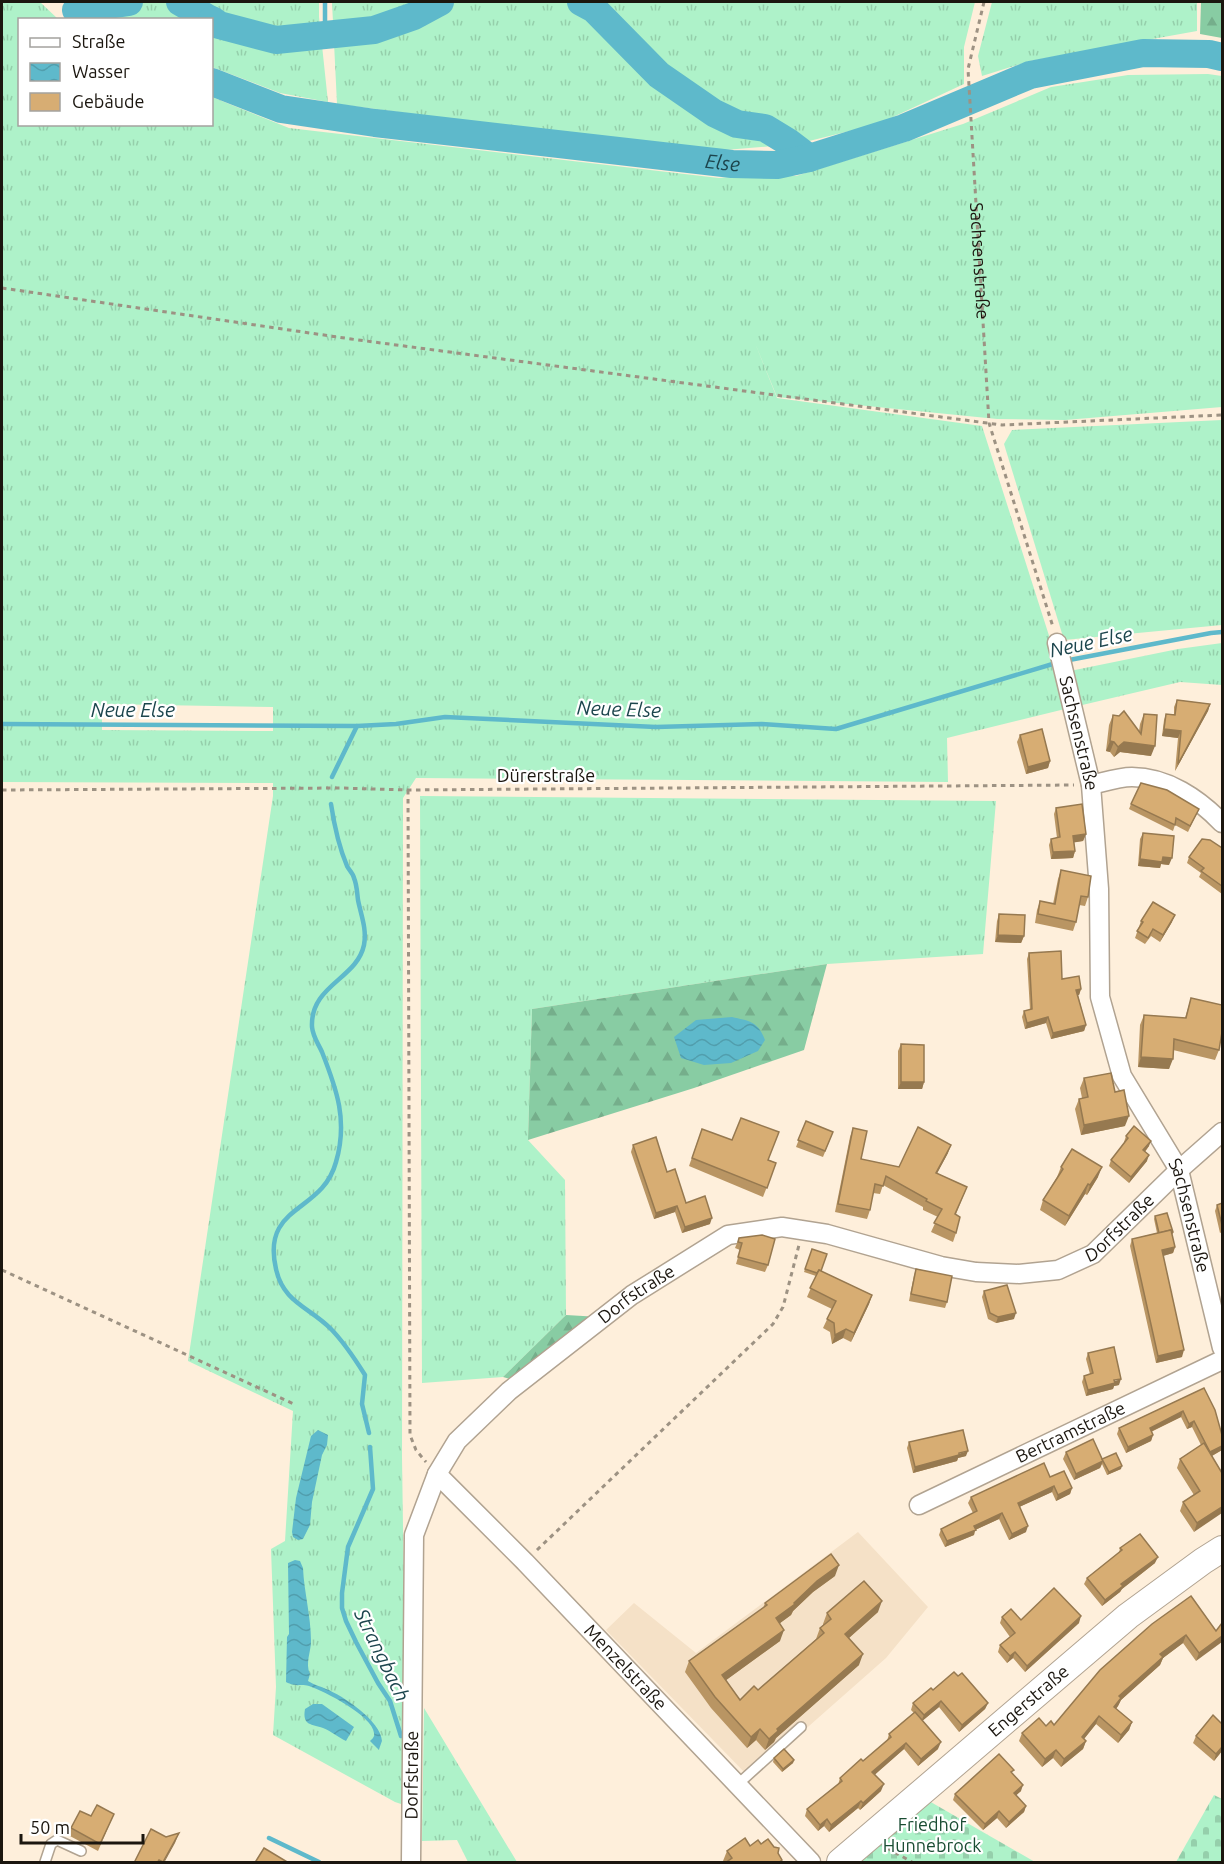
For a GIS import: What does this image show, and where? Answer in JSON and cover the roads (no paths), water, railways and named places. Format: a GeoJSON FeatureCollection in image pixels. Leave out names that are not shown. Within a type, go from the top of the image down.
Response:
{"type":"FeatureCollection","features":[{"type":"Feature","properties":{"kind":"main road","name":"Engerstraße"},"geometry":{"type":"LineString","coordinates":[[840,1863],[1128,1616],[1222,1549]]}},
{"type":"Feature","properties":{"kind":"street","name":"Sachsenstraße"},"geometry":{"type":"LineString","coordinates":[[1057,643],[1091,785],[1099,889],[1100,996],[1122,1076],[1179,1170],[1222,1348]]}},
{"type":"Feature","properties":{"kind":"street"},"geometry":{"type":"LineString","coordinates":[[1091,785],[1132,777],[1163,782],[1204,804],[1222,823]]}},
{"type":"Feature","properties":{"kind":"street","name":"Dorfstraße"},"geometry":{"type":"LineString","coordinates":[[411,1863],[414,1535],[437,1474],[457,1441],[509,1391],[632,1295],[728,1234],[782,1227],[803,1229],[941,1266],[976,1272],[1019,1274],[1058,1270],[1092,1254],[1222,1132]]}},
{"type":"Feature","properties":{"kind":"street","name":"Bertramstraße"},"geometry":{"type":"LineString","coordinates":[[918,1505],[1222,1360]]}},
{"type":"Feature","properties":{"kind":"street","name":"Menzelstraße"},"geometry":{"type":"LineString","coordinates":[[437,1474],[525,1562],[811,1863]]}},
{"type":"Feature","properties":{"kind":"lane"},"geometry":{"type":"LineString","coordinates":[[737,1785],[801,1727]]}},
{"type":"Feature","properties":{"kind":"lane"},"geometry":{"type":"LineString","coordinates":[[45,1863],[51,1844],[57,1840],[81,1851]]}},
{"type":"Feature","properties":{"kind":"water"},"geometry":{"type":"Polygon","coordinates":[[[732,1017],[756,1025],[765,1040],[758,1051],[731,1063],[704,1065],[681,1058],[674,1037],[696,1020],[732,1017]]]}},
{"type":"Feature","properties":{"kind":"water"},"geometry":{"type":"Polygon","coordinates":[[[318,1430],[328,1435],[327,1445],[322,1455],[312,1502],[310,1525],[303,1539],[298,1540],[293,1537],[292,1532],[296,1498],[311,1436],[318,1430]]]}},
{"type":"Feature","properties":{"kind":"water"},"geometry":{"type":"Polygon","coordinates":[[[295,1560],[300,1561],[303,1568],[310,1622],[308,1681],[333,1692],[368,1717],[380,1733],[382,1741],[379,1750],[370,1741],[374,1736],[372,1726],[357,1712],[316,1689],[286,1682],[287,1637],[289,1634],[288,1563],[295,1560]]]}},
{"type":"Feature","properties":{"kind":"water"},"geometry":{"type":"Polygon","coordinates":[[[313,1704],[322,1704],[354,1727],[346,1741],[306,1721],[305,1709],[313,1704]]]}},
{"type":"Feature","properties":{"kind":"waterway"},"geometry":{"type":"LineString","coordinates":[[76,10],[129,2]]}},
{"type":"Feature","properties":{"kind":"waterway"},"geometry":{"type":"LineString","coordinates":[[180,2],[208,18]]}},
{"type":"Feature","properties":{"kind":"waterway"},"geometry":{"type":"LineString","coordinates":[[325,2],[325,35]]}},
{"type":"Feature","properties":{"kind":"waterway"},"geometry":{"type":"LineString","coordinates":[[213,21],[219,25],[276,40],[374,30],[414,16],[440,2]]}},
{"type":"Feature","properties":{"kind":"waterway"},"geometry":{"type":"LineString","coordinates":[[581,2],[594,9],[659,75],[714,113],[737,124],[765,128],[809,158]]}},
{"type":"Feature","properties":{"kind":"waterway","name":"Else"},"geometry":{"type":"LineString","coordinates":[[213,82],[281,109],[375,123],[732,164],[777,165],[809,158],[904,128],[1030,75],[1143,53],[1209,54],[1222,57]]}},
{"type":"Feature","properties":{"kind":"waterway","name":"Neue Else"},"geometry":{"type":"LineString","coordinates":[[1064,661],[1222,632]]}},
{"type":"Feature","properties":{"kind":"waterway","name":"Neue Else"},"geometry":{"type":"LineString","coordinates":[[2,724],[357,726],[396,724],[445,717],[656,727],[762,724],[836,729],[1056,663]]}},
{"type":"Feature","properties":{"kind":"waterway"},"geometry":{"type":"LineString","coordinates":[[332,777],[357,726]]}},
{"type":"Feature","properties":{"kind":"waterway"},"geometry":{"type":"LineString","coordinates":[[331,804],[342,851],[356,883],[365,933],[360,957],[318,1001],[313,1013],[313,1034],[322,1052],[336,1093],[341,1133],[336,1162],[329,1179],[319,1192],[285,1220],[277,1232],[274,1248],[276,1269],[284,1289],[335,1333],[365,1375],[362,1404],[369,1433]]}},
{"type":"Feature","properties":{"kind":"waterway","name":"Strangbach"},"geometry":{"type":"LineString","coordinates":[[370,1447],[373,1489],[348,1547],[342,1608],[356,1642],[390,1701],[401,1736]]}},
{"type":"Feature","properties":{"kind":"waterway"},"geometry":{"type":"LineString","coordinates":[[269,1838],[319,1862]]}},
{"type":"Feature","properties":{"kind":"park label","name":"Friedhof Hunnebrock"},"geometry":{"type":"Point","coordinates":[932,1835]}}]}
